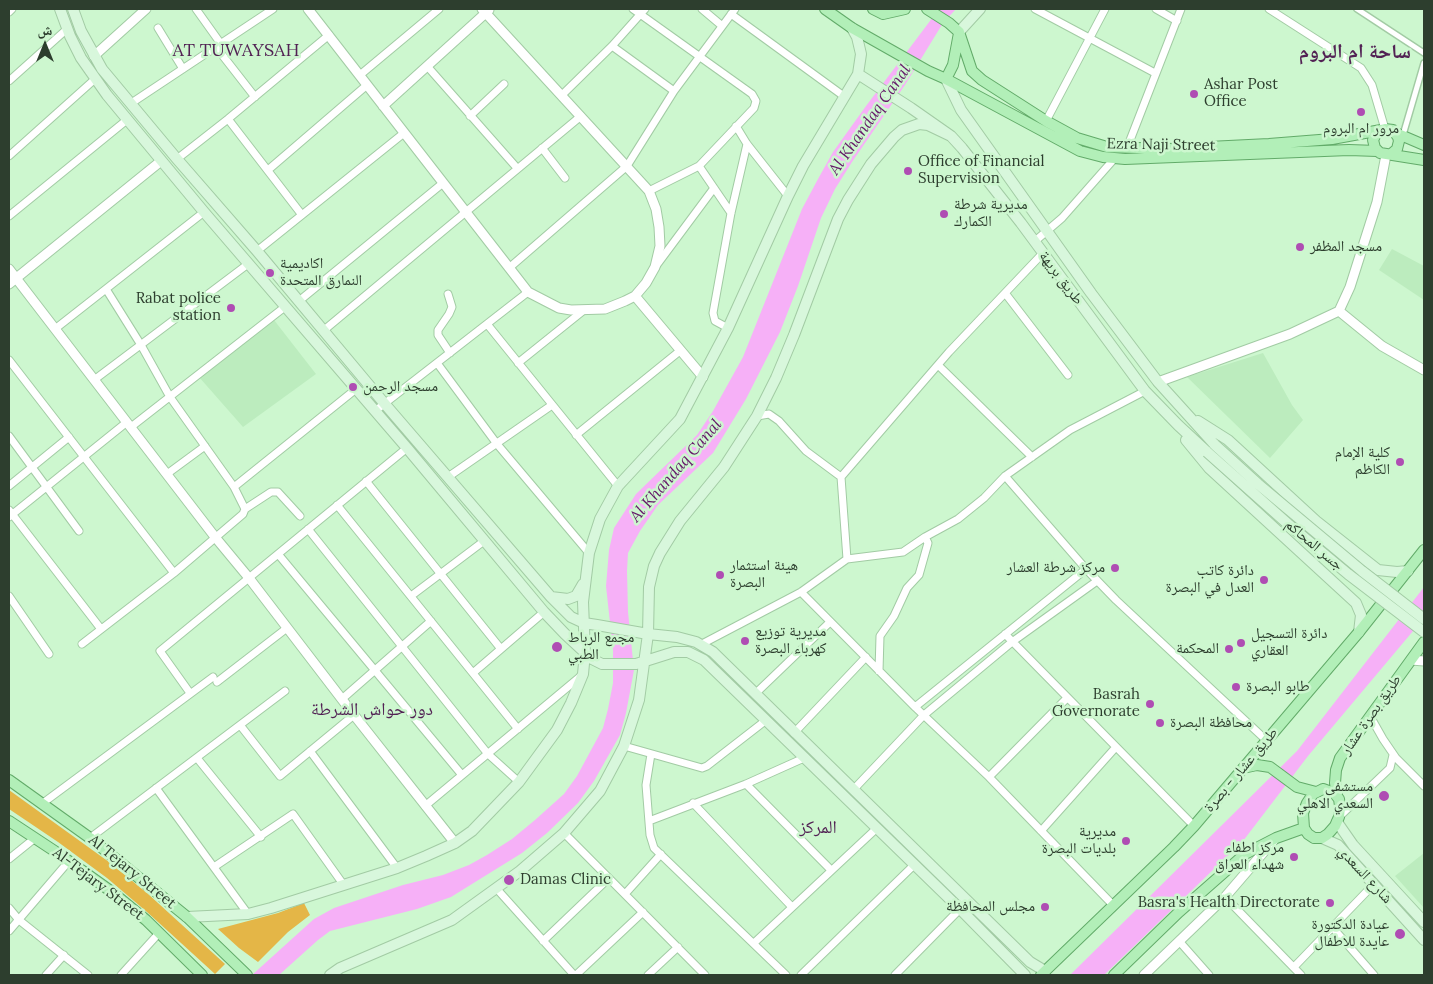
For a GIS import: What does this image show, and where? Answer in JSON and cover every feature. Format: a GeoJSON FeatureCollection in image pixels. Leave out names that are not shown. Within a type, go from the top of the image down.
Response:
{"type":"FeatureCollection","features":[{"type":"Feature","properties":{"kind":"main road"},"geometry":{"type":"LineString","coordinates":[[60,9],[69,33],[95,79],[161,161],[407,448],[544,612],[585,653],[602,664],[641,662],[674,652],[688,652],[704,660],[960,908],[1025,975]]}},
{"type":"Feature","properties":{"kind":"main road"},"geometry":{"type":"LineString","coordinates":[[73,9],[81,31],[94,56],[130,104],[258,251],[384,403],[551,597],[571,617],[598,625],[677,637],[713,652],[794,733],[1043,973]]}},
{"type":"Feature","properties":{"kind":"main road","name":"Ezra Naji Street"},"geometry":{"type":"LineString","coordinates":[[825,9],[852,28],[928,71],[1080,151],[1114,159],[1349,150],[1385,153],[1424,160]]}},
{"type":"Feature","properties":{"kind":"main road"},"geometry":{"type":"LineString","coordinates":[[874,10],[883,14],[905,9]]}},
{"type":"Feature","properties":{"kind":"main road"},"geometry":{"type":"LineString","coordinates":[[926,9],[950,23],[960,32]]}},
{"type":"Feature","properties":{"kind":"main road"},"geometry":{"type":"LineString","coordinates":[[946,79],[953,65],[960,32],[980,9]]}},
{"type":"Feature","properties":{"kind":"main road"},"geometry":{"type":"LineString","coordinates":[[187,917],[248,914],[396,868],[455,843],[472,831],[519,782],[557,730],[572,702],[583,674],[585,653],[583,602],[589,553],[600,519],[618,486],[680,419],[703,377],[728,328],[803,166],[858,74],[861,54],[857,37],[852,28]]}},
{"type":"Feature","properties":{"kind":"main road"},"geometry":{"type":"LineString","coordinates":[[69,33],[81,31]]}},
{"type":"Feature","properties":{"kind":"main road","name":"Ezra Naji Street"},"geometry":{"type":"LineString","coordinates":[[960,32],[971,67],[976,75],[1046,121],[1084,141],[1106,147],[1168,149],[1277,144],[1332,139],[1383,129]]}},
{"type":"Feature","properties":{"kind":"main road","name":"طريق بريهة"},"geometry":{"type":"LineString","coordinates":[[858,74],[951,136],[1043,253],[1145,391],[1178,425],[1211,448]]}},
{"type":"Feature","properties":{"kind":"main road","name":"طريق بريهة"},"geometry":{"type":"LineString","coordinates":[[946,79],[961,110],[1091,294],[1158,382],[1188,415],[1211,448]]}},
{"type":"Feature","properties":{"kind":"main road"},"geometry":{"type":"LineString","coordinates":[[330,975],[340,968],[452,920],[520,871],[564,833],[600,791],[624,746],[639,700],[641,662],[648,634],[649,587],[654,566],[680,521],[724,467],[757,416],[776,378],[838,219],[848,200],[871,164],[894,137],[910,126],[928,125],[951,136]]}},
{"type":"Feature","properties":{"kind":"main road"},"geometry":{"type":"LineString","coordinates":[[1399,134],[1400,141],[1397,149],[1385,153],[1374,144],[1375,136],[1383,129],[1393,130],[1424,144]]}},
{"type":"Feature","properties":{"kind":"main road"},"geometry":{"type":"LineString","coordinates":[[201,208],[210,196]]}},
{"type":"Feature","properties":{"kind":"main road"},"geometry":{"type":"LineString","coordinates":[[1188,415],[1228,440],[1316,521],[1378,570],[1408,571]]}},
{"type":"Feature","properties":{"kind":"main road"},"geometry":{"type":"LineString","coordinates":[[1178,425],[1184,437],[1208,468],[1356,603],[1361,615],[1359,632]]}},
{"type":"Feature","properties":{"kind":"main road","name":"جسر المحاكم"},"geometry":{"type":"LineString","coordinates":[[1211,448],[1424,619]]}},
{"type":"Feature","properties":{"kind":"main road","name":"جسر المحاكم"},"geometry":{"type":"LineString","coordinates":[[1211,448],[1348,574],[1424,632]]}},
{"type":"Feature","properties":{"kind":"main road","name":"طريق عشار - بصرة"},"geometry":{"type":"LineString","coordinates":[[1043,973],[1174,848],[1194,826],[1359,632],[1424,550]]}},
{"type":"Feature","properties":{"kind":"main road"},"geometry":{"type":"LineString","coordinates":[[551,597],[568,599],[576,596],[586,578]]}},
{"type":"Feature","properties":{"kind":"main road","name":"طريق بصرة عشار"},"geometry":{"type":"LineString","coordinates":[[1337,796],[1336,770],[1340,758],[1424,642]]}},
{"type":"Feature","properties":{"kind":"main road"},"geometry":{"type":"LineString","coordinates":[[764,719],[770,709]]}},
{"type":"Feature","properties":{"kind":"main road"},"geometry":{"type":"LineString","coordinates":[[1243,768],[1263,765],[1276,770],[1292,785],[1316,792],[1327,790],[1337,796],[1340,802],[1338,819],[1332,831],[1322,838],[1311,836],[1304,828],[1305,808],[1310,797],[1316,792]]}},
{"type":"Feature","properties":{"kind":"main road","name":"Al Tejary Street"},"geometry":{"type":"LineString","coordinates":[[9,780],[90,838],[187,917],[246,975]]}},
{"type":"Feature","properties":{"kind":"main road"},"geometry":{"type":"LineString","coordinates":[[845,798],[854,789]]}},
{"type":"Feature","properties":{"kind":"main road","name":"شارع السعدي"},"geometry":{"type":"LineString","coordinates":[[1338,819],[1353,845],[1424,922]]}},
{"type":"Feature","properties":{"kind":"main road","name":"Al-Tejary Street"},"geometry":{"type":"LineString","coordinates":[[9,821],[112,892],[159,933],[202,975]]}},
{"type":"Feature","properties":{"kind":"main road"},"geometry":{"type":"LineString","coordinates":[[1114,975],[1179,912],[1245,854],[1276,838],[1304,828]]}},
{"type":"Feature","properties":{"kind":"main road","name":"شارع السعدي"},"geometry":{"type":"LineString","coordinates":[[1322,838],[1338,845],[1424,940]]}},
{"type":"Feature","properties":{"kind":"street"},"geometry":{"type":"LineString","coordinates":[[9,12],[12,9]]}},
{"type":"Feature","properties":{"kind":"street"},"geometry":{"type":"LineString","coordinates":[[94,56],[146,9]]}},
{"type":"Feature","properties":{"kind":"street"},"geometry":{"type":"LineString","coordinates":[[196,9],[218,45],[255,97]]}},
{"type":"Feature","properties":{"kind":"street"},"geometry":{"type":"LineString","coordinates":[[130,104],[273,9]]}},
{"type":"Feature","properties":{"kind":"street"},"geometry":{"type":"LineString","coordinates":[[308,9],[528,292],[559,308],[584,310],[610,307],[635,296],[714,188]]}},
{"type":"Feature","properties":{"kind":"street"},"geometry":{"type":"LineString","coordinates":[[360,75],[439,9]]}},
{"type":"Feature","properties":{"kind":"street"},"geometry":{"type":"LineString","coordinates":[[634,9],[642,11],[700,57],[752,94],[756,101],[754,108],[700,166],[649,191]]}},
{"type":"Feature","properties":{"kind":"street"},"geometry":{"type":"LineString","coordinates":[[702,9],[721,25]]}},
{"type":"Feature","properties":{"kind":"street"},"geometry":{"type":"LineString","coordinates":[[1036,9],[1155,73]]}},
{"type":"Feature","properties":{"kind":"street"},"geometry":{"type":"LineString","coordinates":[[1046,121],[1105,9]]}},
{"type":"Feature","properties":{"kind":"street"},"geometry":{"type":"LineString","coordinates":[[1156,9],[1177,21]]}},
{"type":"Feature","properties":{"kind":"street"},"geometry":{"type":"LineString","coordinates":[[1127,148],[1181,9]]}},
{"type":"Feature","properties":{"kind":"street"},"geometry":{"type":"LineString","coordinates":[[1269,9],[1360,68],[1368,76],[1383,129]]}},
{"type":"Feature","properties":{"kind":"street"},"geometry":{"type":"LineString","coordinates":[[1357,9],[1424,53]]}},
{"type":"Feature","properties":{"kind":"street"},"geometry":{"type":"LineString","coordinates":[[383,106],[486,10],[649,191],[656,208],[659,227],[660,246],[655,267]]}},
{"type":"Feature","properties":{"kind":"street"},"geometry":{"type":"LineString","coordinates":[[562,96],[612,46],[642,11]]}},
{"type":"Feature","properties":{"kind":"street"},"geometry":{"type":"LineString","coordinates":[[509,268],[627,166],[674,92],[733,11],[845,96]]}},
{"type":"Feature","properties":{"kind":"street"},"geometry":{"type":"LineString","coordinates":[[158,28],[183,69]]}},
{"type":"Feature","properties":{"kind":"street"},"geometry":{"type":"LineString","coordinates":[[9,81],[69,33]]}},
{"type":"Feature","properties":{"kind":"street"},"geometry":{"type":"LineString","coordinates":[[177,159],[329,35]]}},
{"type":"Feature","properties":{"kind":"street"},"geometry":{"type":"LineString","coordinates":[[612,46],[674,92]]}},
{"type":"Feature","properties":{"kind":"street"},"geometry":{"type":"LineString","coordinates":[[1399,134],[1423,73],[1424,64]]}},
{"type":"Feature","properties":{"kind":"street"},"geometry":{"type":"LineString","coordinates":[[426,66],[517,168]]}},
{"type":"Feature","properties":{"kind":"street"},"geometry":{"type":"LineString","coordinates":[[9,156],[95,79]]}},
{"type":"Feature","properties":{"kind":"street"},"geometry":{"type":"LineString","coordinates":[[470,116],[504,84]]}},
{"type":"Feature","properties":{"kind":"street"},"geometry":{"type":"LineString","coordinates":[[268,170],[367,85]]}},
{"type":"Feature","properties":{"kind":"street"},"geometry":{"type":"LineString","coordinates":[[323,331],[580,116]]}},
{"type":"Feature","properties":{"kind":"street"},"geometry":{"type":"LineString","coordinates":[[9,216],[128,119]]}},
{"type":"Feature","properties":{"kind":"street"},"geometry":{"type":"LineString","coordinates":[[228,119],[302,214]]}},
{"type":"Feature","properties":{"kind":"street"},"geometry":{"type":"LineString","coordinates":[[736,126],[747,144],[788,196]]}},
{"type":"Feature","properties":{"kind":"street"},"geometry":{"type":"LineString","coordinates":[[258,251],[404,132]]}},
{"type":"Feature","properties":{"kind":"street"},"geometry":{"type":"LineString","coordinates":[[728,328],[715,320],[713,316],[731,213],[747,144]]}},
{"type":"Feature","properties":{"kind":"street"},"geometry":{"type":"LineString","coordinates":[[542,148],[566,178]]}},
{"type":"Feature","properties":{"kind":"street"},"geometry":{"type":"LineString","coordinates":[[1158,382],[1290,334],[1339,311],[1350,288],[1377,202],[1385,153]]}},
{"type":"Feature","properties":{"kind":"street"},"geometry":{"type":"LineString","coordinates":[[1034,242],[1062,218],[1114,159]]}},
{"type":"Feature","properties":{"kind":"street"},"geometry":{"type":"LineString","coordinates":[[12,281],[161,161]]}},
{"type":"Feature","properties":{"kind":"street"},"geometry":{"type":"LineString","coordinates":[[700,166],[731,213]]}},
{"type":"Feature","properties":{"kind":"street"},"geometry":{"type":"LineString","coordinates":[[298,301],[443,183]]}},
{"type":"Feature","properties":{"kind":"street"},"geometry":{"type":"LineString","coordinates":[[55,329],[106,289],[201,208]]}},
{"type":"Feature","properties":{"kind":"street"},"geometry":{"type":"LineString","coordinates":[[847,559],[841,477],[938,365],[1043,253]]}},
{"type":"Feature","properties":{"kind":"street"},"geometry":{"type":"LineString","coordinates":[[94,380],[248,264]]}},
{"type":"Feature","properties":{"kind":"street"},"geometry":{"type":"LineString","coordinates":[[9,269],[12,281],[55,329],[455,843]]}},
{"type":"Feature","properties":{"kind":"street"},"geometry":{"type":"LineString","coordinates":[[106,289],[141,345],[170,397],[234,487],[245,509]]}},
{"type":"Feature","properties":{"kind":"street"},"geometry":{"type":"LineString","coordinates":[[375,411],[528,292]]}},
{"type":"Feature","properties":{"kind":"street"},"geometry":{"type":"LineString","coordinates":[[1005,293],[1068,375]]}},
{"type":"Feature","properties":{"kind":"street"},"geometry":{"type":"LineString","coordinates":[[448,294],[452,307],[438,330],[438,335],[450,353]]}},
{"type":"Feature","properties":{"kind":"street"},"geometry":{"type":"LineString","coordinates":[[635,296],[703,377]]}},
{"type":"Feature","properties":{"kind":"street"},"geometry":{"type":"LineString","coordinates":[[101,629],[10,514],[84,457],[170,397],[286,306]]}},
{"type":"Feature","properties":{"kind":"street"},"geometry":{"type":"LineString","coordinates":[[518,363],[584,310]]}},
{"type":"Feature","properties":{"kind":"street"},"geometry":{"type":"LineString","coordinates":[[1339,311],[1382,346],[1424,370]]}},
{"type":"Feature","properties":{"kind":"street"},"geometry":{"type":"LineString","coordinates":[[487,324],[618,486]]}},
{"type":"Feature","properties":{"kind":"street"},"geometry":{"type":"LineString","coordinates":[[576,435],[681,350]]}},
{"type":"Feature","properties":{"kind":"street"},"geometry":{"type":"LineString","coordinates":[[9,360],[174,573]]}},
{"type":"Feature","properties":{"kind":"street"},"geometry":{"type":"LineString","coordinates":[[437,363],[497,444],[589,553]]}},
{"type":"Feature","properties":{"kind":"street"},"geometry":{"type":"LineString","coordinates":[[938,365],[1032,457]]}},
{"type":"Feature","properties":{"kind":"street"},"geometry":{"type":"LineString","coordinates":[[234,487],[356,389]]}},
{"type":"Feature","properties":{"kind":"street"},"geometry":{"type":"LineString","coordinates":[[700,645],[800,592],[847,559],[903,552],[925,537],[958,519],[984,498],[1005,476],[1070,430],[1145,391]]}},
{"type":"Feature","properties":{"kind":"street"},"geometry":{"type":"LineString","coordinates":[[448,477],[552,405]]}},
{"type":"Feature","properties":{"kind":"street"},"geometry":{"type":"LineString","coordinates":[[757,416],[769,414],[779,421],[806,451],[841,477]]}},
{"type":"Feature","properties":{"kind":"street"},"geometry":{"type":"LineString","coordinates":[[9,436],[33,466],[79,531]]}},
{"type":"Feature","properties":{"kind":"street"},"geometry":{"type":"LineString","coordinates":[[9,486],[69,437]]}},
{"type":"Feature","properties":{"kind":"street"},"geometry":{"type":"LineString","coordinates":[[167,474],[205,446]]}},
{"type":"Feature","properties":{"kind":"street"},"geometry":{"type":"LineString","coordinates":[[190,693],[160,651],[407,448]]}},
{"type":"Feature","properties":{"kind":"street"},"geometry":{"type":"LineString","coordinates":[[1005,476],[1086,569],[1116,600],[1266,740]]}},
{"type":"Feature","properties":{"kind":"street"},"geometry":{"type":"LineString","coordinates":[[366,481],[501,649]]}},
{"type":"Feature","properties":{"kind":"street"},"geometry":{"type":"LineString","coordinates":[[82,644],[174,573],[242,514],[245,509],[274,491],[278,492],[300,516]]}},
{"type":"Feature","properties":{"kind":"street"},"geometry":{"type":"LineString","coordinates":[[337,505],[518,729]]}},
{"type":"Feature","properties":{"kind":"street"},"geometry":{"type":"LineString","coordinates":[[308,529],[488,754],[519,782]]}},
{"type":"Feature","properties":{"kind":"street"},"geometry":{"type":"LineString","coordinates":[[879,670],[880,636],[894,616],[907,588],[919,575],[928,543],[925,537]]}},
{"type":"Feature","properties":{"kind":"street"},"geometry":{"type":"LineString","coordinates":[[411,596],[484,541]]}},
{"type":"Feature","properties":{"kind":"street"},"geometry":{"type":"LineString","coordinates":[[278,554],[462,775]]}},
{"type":"Feature","properties":{"kind":"street"},"geometry":{"type":"LineString","coordinates":[[915,707],[1086,569]]}},
{"type":"Feature","properties":{"kind":"street"},"geometry":{"type":"LineString","coordinates":[[854,789],[924,715],[1012,642],[1098,581]]}},
{"type":"Feature","properties":{"kind":"street"},"geometry":{"type":"LineString","coordinates":[[800,592],[915,707],[989,777],[1113,905]]}},
{"type":"Feature","properties":{"kind":"street"},"geometry":{"type":"LineString","coordinates":[[9,596],[49,654]]}},
{"type":"Feature","properties":{"kind":"street"},"geometry":{"type":"LineString","coordinates":[[473,673],[544,612]]}},
{"type":"Feature","properties":{"kind":"street"},"geometry":{"type":"LineString","coordinates":[[342,699],[431,622]]}},
{"type":"Feature","properties":{"kind":"street"},"geometry":{"type":"LineString","coordinates":[[755,694],[830,622]]}},
{"type":"Feature","properties":{"kind":"street"},"geometry":{"type":"LineString","coordinates":[[43,803],[190,693],[215,679],[287,628]]}},
{"type":"Feature","properties":{"kind":"street"},"geometry":{"type":"LineString","coordinates":[[1005,634],[1194,826]]}},
{"type":"Feature","properties":{"kind":"street"},"geometry":{"type":"LineString","coordinates":[[794,733],[866,657]]}},
{"type":"Feature","properties":{"kind":"street"},"geometry":{"type":"LineString","coordinates":[[1411,660],[1424,661]]}},
{"type":"Feature","properties":{"kind":"street"},"geometry":{"type":"LineString","coordinates":[[425,806],[583,674]]}},
{"type":"Feature","properties":{"kind":"street"},"geometry":{"type":"LineString","coordinates":[[90,838],[285,691]]}},
{"type":"Feature","properties":{"kind":"street"},"geometry":{"type":"LineString","coordinates":[[989,777],[1067,698]]}},
{"type":"Feature","properties":{"kind":"street"},"geometry":{"type":"LineString","coordinates":[[240,725],[280,776],[354,715]]}},
{"type":"Feature","properties":{"kind":"street"},"geometry":{"type":"LineString","coordinates":[[1370,716],[1382,739],[1393,754],[1424,786]]}},
{"type":"Feature","properties":{"kind":"street"},"geometry":{"type":"LineString","coordinates":[[624,746],[696,767],[705,767],[764,719]]}},
{"type":"Feature","properties":{"kind":"street"},"geometry":{"type":"LineString","coordinates":[[1041,830],[1116,747]]}},
{"type":"Feature","properties":{"kind":"street"},"geometry":{"type":"LineString","coordinates":[[310,751],[396,868]]}},
{"type":"Feature","properties":{"kind":"street"},"geometry":{"type":"LineString","coordinates":[[651,754],[646,785],[649,821],[654,848],[786,975]]}},
{"type":"Feature","properties":{"kind":"street"},"geometry":{"type":"LineString","coordinates":[[1338,819],[1386,773],[1392,764],[1393,754]]}},
{"type":"Feature","properties":{"kind":"street"},"geometry":{"type":"LineString","coordinates":[[197,758],[260,838]]}},
{"type":"Feature","properties":{"kind":"street"},"geometry":{"type":"LineString","coordinates":[[649,821],[746,784],[804,758]]}},
{"type":"Feature","properties":{"kind":"street"},"geometry":{"type":"LineString","coordinates":[[1386,773],[1395,770],[1410,772]]}},
{"type":"Feature","properties":{"kind":"street"},"geometry":{"type":"LineString","coordinates":[[746,784],[831,870]]}},
{"type":"Feature","properties":{"kind":"street"},"geometry":{"type":"LineString","coordinates":[[156,788],[248,914]]}},
{"type":"Feature","properties":{"kind":"street"},"geometry":{"type":"LineString","coordinates":[[693,803],[792,907]]}},
{"type":"Feature","properties":{"kind":"street"},"geometry":{"type":"LineString","coordinates":[[214,867],[294,814],[343,884]]}},
{"type":"Feature","properties":{"kind":"street"},"geometry":{"type":"LineString","coordinates":[[754,943],[876,828]]}},
{"type":"Feature","properties":{"kind":"street"},"geometry":{"type":"LineString","coordinates":[[564,833],[705,975]]}},
{"type":"Feature","properties":{"kind":"street"},"geometry":{"type":"LineString","coordinates":[[9,859],[35,838]]}},
{"type":"Feature","properties":{"kind":"street"},"geometry":{"type":"LineString","coordinates":[[1144,975],[1225,897],[1276,838]]}},
{"type":"Feature","properties":{"kind":"street"},"geometry":{"type":"LineString","coordinates":[[625,894],[661,854]]}},
{"type":"Feature","properties":{"kind":"street"},"geometry":{"type":"LineString","coordinates":[[9,931],[69,861]]}},
{"type":"Feature","properties":{"kind":"street"},"geometry":{"type":"LineString","coordinates":[[801,975],[915,864]]}},
{"type":"Feature","properties":{"kind":"street"},"geometry":{"type":"LineString","coordinates":[[543,941],[609,878]]}},
{"type":"Feature","properties":{"kind":"street"},"geometry":{"type":"LineString","coordinates":[[1294,967],[1374,884]]}},
{"type":"Feature","properties":{"kind":"street"},"geometry":{"type":"LineString","coordinates":[[496,888],[575,975],[643,912]]}},
{"type":"Feature","properties":{"kind":"street"},"geometry":{"type":"LineString","coordinates":[[1225,897],[1301,975]]}},
{"type":"Feature","properties":{"kind":"street"},"geometry":{"type":"LineString","coordinates":[[9,908],[19,920],[88,975]]}},
{"type":"Feature","properties":{"kind":"street"},"geometry":{"type":"LineString","coordinates":[[896,975],[960,908]]}},
{"type":"Feature","properties":{"kind":"street"},"geometry":{"type":"LineString","coordinates":[[1333,928],[1374,975]]}},
{"type":"Feature","properties":{"kind":"street"},"geometry":{"type":"LineString","coordinates":[[120,975],[159,933]]}},
{"type":"Feature","properties":{"kind":"street"},"geometry":{"type":"LineString","coordinates":[[1179,941],[1210,975]]}},
{"type":"Feature","properties":{"kind":"street"},"geometry":{"type":"LineString","coordinates":[[648,975],[678,947]]}},
{"type":"Feature","properties":{"kind":"street"},"geometry":{"type":"LineString","coordinates":[[46,975],[64,955]]}},
{"type":"Feature","properties":{"kind":"shaded area"},"geometry":{"type":"Polygon","coordinates":[[[1392,249],[1424,266],[1424,300],[1379,270],[1392,249]]]}},
{"type":"Feature","properties":{"kind":"shaded area"},"geometry":{"type":"Polygon","coordinates":[[[274,320],[316,374],[243,427],[199,377],[274,320]]]}},
{"type":"Feature","properties":{"kind":"shaded area"},"geometry":{"type":"Polygon","coordinates":[[[1263,353],[1292,405],[1303,420],[1270,458],[1187,377],[1263,353]]]}},
{"type":"Feature","properties":{"kind":"shaded area"},"geometry":{"type":"Polygon","coordinates":[[[9,790],[109,862],[147,893],[225,964],[215,974],[107,878],[9,809],[9,790]]]}},
{"type":"Feature","properties":{"kind":"shaded area"},"geometry":{"type":"Polygon","coordinates":[[[1424,853],[1424,908],[1395,876],[1424,853]]]}},
{"type":"Feature","properties":{"kind":"shaded area"},"geometry":{"type":"Polygon","coordinates":[[[304,903],[310,915],[288,932],[258,962],[218,929],[278,913],[304,903]]]}},
{"type":"Feature","properties":{"kind":"water","name":"Al Khandaq Canal"},"geometry":{"type":"Polygon","coordinates":[[[939,9],[956,9],[943,23],[905,85],[835,189],[821,218],[780,332],[746,399],[713,453],[658,505],[628,553],[628,612],[634,670],[620,735],[594,781],[578,803],[547,833],[522,853],[451,897],[417,909],[330,931],[279,975],[252,975],[314,919],[334,908],[403,885],[443,875],[469,865],[487,855],[512,839],[535,820],[564,794],[577,776],[603,728],[613,683],[613,650],[606,586],[609,550],[614,528],[636,494],[697,435],[713,411],[743,357],[802,209],[833,152],[939,9]]]}},
{"type":"Feature","properties":{"kind":"water"},"geometry":{"type":"Polygon","coordinates":[[[1424,587],[1424,618],[1308,756],[1243,841],[1104,975],[1070,975],[1297,751],[1424,587]]]}},
{"type":"Feature","properties":{"kind":"place","name":"Ashar Post Office"},"geometry":{"type":"Point","coordinates":[1194,94]}},
{"type":"Feature","properties":{"kind":"place","name":"مرور ام البروم"},"geometry":{"type":"Point","coordinates":[1361,112]}},
{"type":"Feature","properties":{"kind":"place","name":"Office of Financial Supervision"},"geometry":{"type":"Point","coordinates":[908,171]}},
{"type":"Feature","properties":{"kind":"place","name":"مديرية شرطة الكمارك"},"geometry":{"type":"Point","coordinates":[944,214]}},
{"type":"Feature","properties":{"kind":"place","name":"مسجد المظفر"},"geometry":{"type":"Point","coordinates":[1300,247]}},
{"type":"Feature","properties":{"kind":"place","name":"اكاديمية النمارق المتحدة"},"geometry":{"type":"Point","coordinates":[270,273]}},
{"type":"Feature","properties":{"kind":"place","name":"Rabat police station"},"geometry":{"type":"Point","coordinates":[231,308]}},
{"type":"Feature","properties":{"kind":"place","name":"مسجد الرحمن"},"geometry":{"type":"Point","coordinates":[353,387]}},
{"type":"Feature","properties":{"kind":"place","name":"كلية الإمام الكاظم"},"geometry":{"type":"Point","coordinates":[1400,462]}},
{"type":"Feature","properties":{"kind":"place","name":"مركز شرطة العشار"},"geometry":{"type":"Point","coordinates":[1115,568]}},
{"type":"Feature","properties":{"kind":"place","name":"هيئة استثمار البصرة"},"geometry":{"type":"Point","coordinates":[720,575]}},
{"type":"Feature","properties":{"kind":"place","name":"دائرة كاتب العدل في البصرة"},"geometry":{"type":"Point","coordinates":[1264,580]}},
{"type":"Feature","properties":{"kind":"place","name":"مديرية توزيع كهرباء البصرة"},"geometry":{"type":"Point","coordinates":[745,641]}},
{"type":"Feature","properties":{"kind":"place","name":"دائرة التسجيل العقاري"},"geometry":{"type":"Point","coordinates":[1241,643]}},
{"type":"Feature","properties":{"kind":"place","name":"مجمع الرباط الطبي"},"geometry":{"type":"Point","coordinates":[557,647]}},
{"type":"Feature","properties":{"kind":"place","name":"المحكمة"},"geometry":{"type":"Point","coordinates":[1229,649]}},
{"type":"Feature","properties":{"kind":"place","name":"طابو البصرة"},"geometry":{"type":"Point","coordinates":[1236,687]}},
{"type":"Feature","properties":{"kind":"place","name":"Basrah Governorate"},"geometry":{"type":"Point","coordinates":[1150,704]}},
{"type":"Feature","properties":{"kind":"place","name":"محافظة البصرة"},"geometry":{"type":"Point","coordinates":[1160,723]}},
{"type":"Feature","properties":{"kind":"place","name":"مستشفى السعدي الاهلي"},"geometry":{"type":"Point","coordinates":[1384,796]}},
{"type":"Feature","properties":{"kind":"place","name":"مديرية بلديات البصرة"},"geometry":{"type":"Point","coordinates":[1126,841]}},
{"type":"Feature","properties":{"kind":"place","name":"مركز اطفاء شهداء العراق"},"geometry":{"type":"Point","coordinates":[1294,857]}},
{"type":"Feature","properties":{"kind":"place","name":"Damas Clinic"},"geometry":{"type":"Point","coordinates":[509,880]}},
{"type":"Feature","properties":{"kind":"place","name":"Basra's Health Directorate"},"geometry":{"type":"Point","coordinates":[1330,903]}},
{"type":"Feature","properties":{"kind":"place","name":"مجلس المحافظة"},"geometry":{"type":"Point","coordinates":[1045,907]}},
{"type":"Feature","properties":{"kind":"place","name":"عيادة الدكتورة عايدة للاطفال"},"geometry":{"type":"Point","coordinates":[1400,934]}},
{"type":"Feature","properties":{"kind":"district","name":"AT TUWAYSAH"},"geometry":{"type":"Point","coordinates":[236,51]}},
{"type":"Feature","properties":{"kind":"district","name":"ساحة ام البروم"},"geometry":{"type":"Point","coordinates":[1355,52]}},
{"type":"Feature","properties":{"kind":"district","name":"دور حواش الشرطة"},"geometry":{"type":"Point","coordinates":[372,710]}},
{"type":"Feature","properties":{"kind":"district","name":"المركز"},"geometry":{"type":"Point","coordinates":[818,828]}}]}
